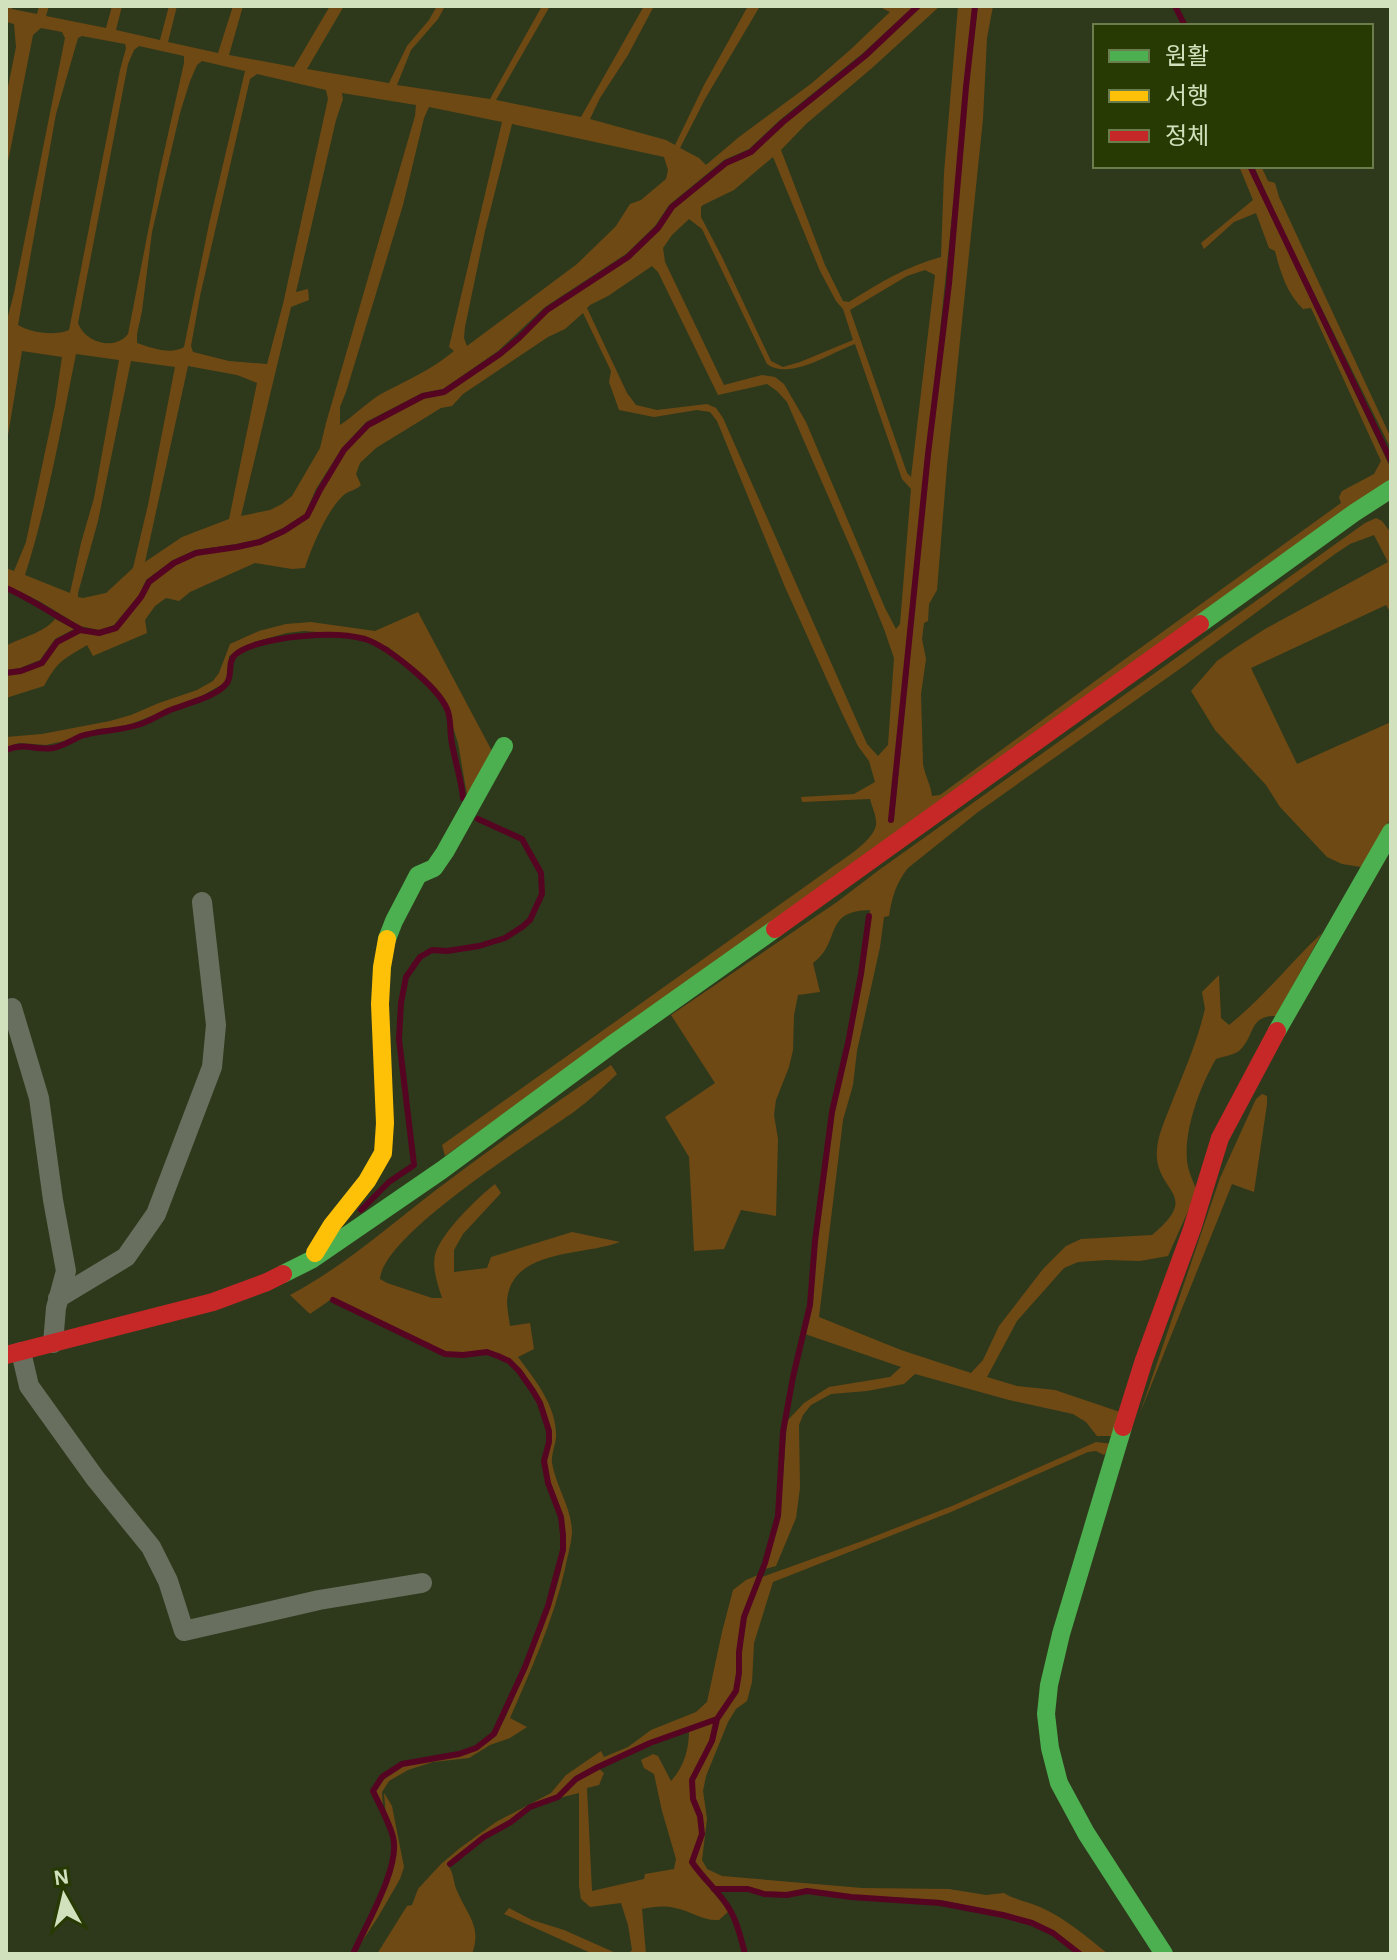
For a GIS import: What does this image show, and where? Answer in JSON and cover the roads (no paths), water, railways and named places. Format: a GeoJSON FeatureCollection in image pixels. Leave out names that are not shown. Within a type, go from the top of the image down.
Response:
{"type":"FeatureCollection","features":[{"type":"Feature","properties":{"kind":"street"},"geometry":{"type":"LineString","coordinates":[[422,1583],[319,1600],[184,1631],[168,1581],[151,1547],[95,1478],[29,1386],[13,1354],[213,1302],[267,1282],[311,1260],[442,1170],[614,1043],[1386,491],[1391,513]]}},
{"type":"Feature","properties":{"kind":"street"},"geometry":{"type":"LineString","coordinates":[[311,1260],[383,1153],[385,1123],[380,1004],[386,942],[418,875],[434,868],[445,852],[504,746]]}},
{"type":"Feature","properties":{"kind":"street"},"geometry":{"type":"LineString","coordinates":[[1164,1954],[1086,1833],[1059,1783],[1046,1714],[1049,1685],[1065,1620],[1144,1360],[1192,1229],[1220,1138],[1278,1029],[1391,832]]}},
{"type":"Feature","properties":{"kind":"street"},"geometry":{"type":"LineString","coordinates":[[58,1298],[126,1257],[156,1214],[212,1067],[216,1025],[202,902]]}},
{"type":"Feature","properties":{"kind":"street"},"geometry":{"type":"LineString","coordinates":[[12,1008],[39,1098],[66,1271],[56,1308],[53,1343]]}},
{"type":"Feature","properties":{"kind":"waterway"},"geometry":{"type":"LineString","coordinates":[[6,673],[42,663],[57,642],[80,630],[99,633],[116,628],[149,582],[174,563],[196,553],[260,542],[307,516],[344,450],[368,425],[423,396],[444,392],[500,354],[547,310],[628,257],[658,228],[672,207],[726,163],[751,152],[865,56],[918,6]]}},
{"type":"Feature","properties":{"kind":"waterway"},"geometry":{"type":"LineString","coordinates":[[891,820],[928,454],[949,284],[975,6]]}},
{"type":"Feature","properties":{"kind":"waterway"},"geometry":{"type":"LineString","coordinates":[[1175,6],[1184,24]]}},
{"type":"Feature","properties":{"kind":"waterway"},"geometry":{"type":"LineString","coordinates":[[1251,168],[1391,461]]}},
{"type":"Feature","properties":{"kind":"waterway"},"geometry":{"type":"LineString","coordinates":[[6,588],[80,629]]}},
{"type":"Feature","properties":{"kind":"waterway"},"geometry":{"type":"LineString","coordinates":[[6,750],[57,747],[81,736],[141,724],[208,696],[227,683],[233,658],[249,647],[288,638],[343,635],[365,639],[386,650],[411,668],[442,700],[449,716],[463,798]]}},
{"type":"Feature","properties":{"kind":"waterway"},"geometry":{"type":"LineString","coordinates":[[361,1210],[389,1182],[414,1165],[399,1039],[406,977],[420,957],[432,950],[479,946],[505,938],[530,920],[542,894],[541,873],[522,839],[478,819]]}},
{"type":"Feature","properties":{"kind":"waterway"},"geometry":{"type":"LineString","coordinates":[[745,1954],[730,1910],[692,1862],[702,1834],[700,1816],[693,1799],[692,1780],[712,1741],[717,1719],[736,1691],[744,1617],[765,1563],[778,1516],[783,1432],[810,1305],[832,1112],[848,1043],[869,916]]}},
{"type":"Feature","properties":{"kind":"waterway"},"geometry":{"type":"LineString","coordinates":[[333,1300],[445,1354],[487,1352],[509,1361],[519,1371],[540,1403],[549,1431],[544,1461],[548,1483],[561,1517],[563,1535],[563,1550],[548,1606],[525,1667],[494,1734],[476,1748],[459,1754],[402,1764],[382,1777],[373,1791],[391,1831],[394,1849],[387,1880],[353,1954]]}},
{"type":"Feature","properties":{"kind":"waterway"},"geometry":{"type":"LineString","coordinates":[[450,1864],[484,1837],[530,1807],[558,1797],[576,1779],[598,1767],[650,1743],[717,1719]]}},
{"type":"Feature","properties":{"kind":"waterway"},"geometry":{"type":"LineString","coordinates":[[714,1889],[748,1889],[764,1894],[787,1895],[807,1891],[940,1903],[1032,1923],[1053,1933],[1080,1954]]}}]}
